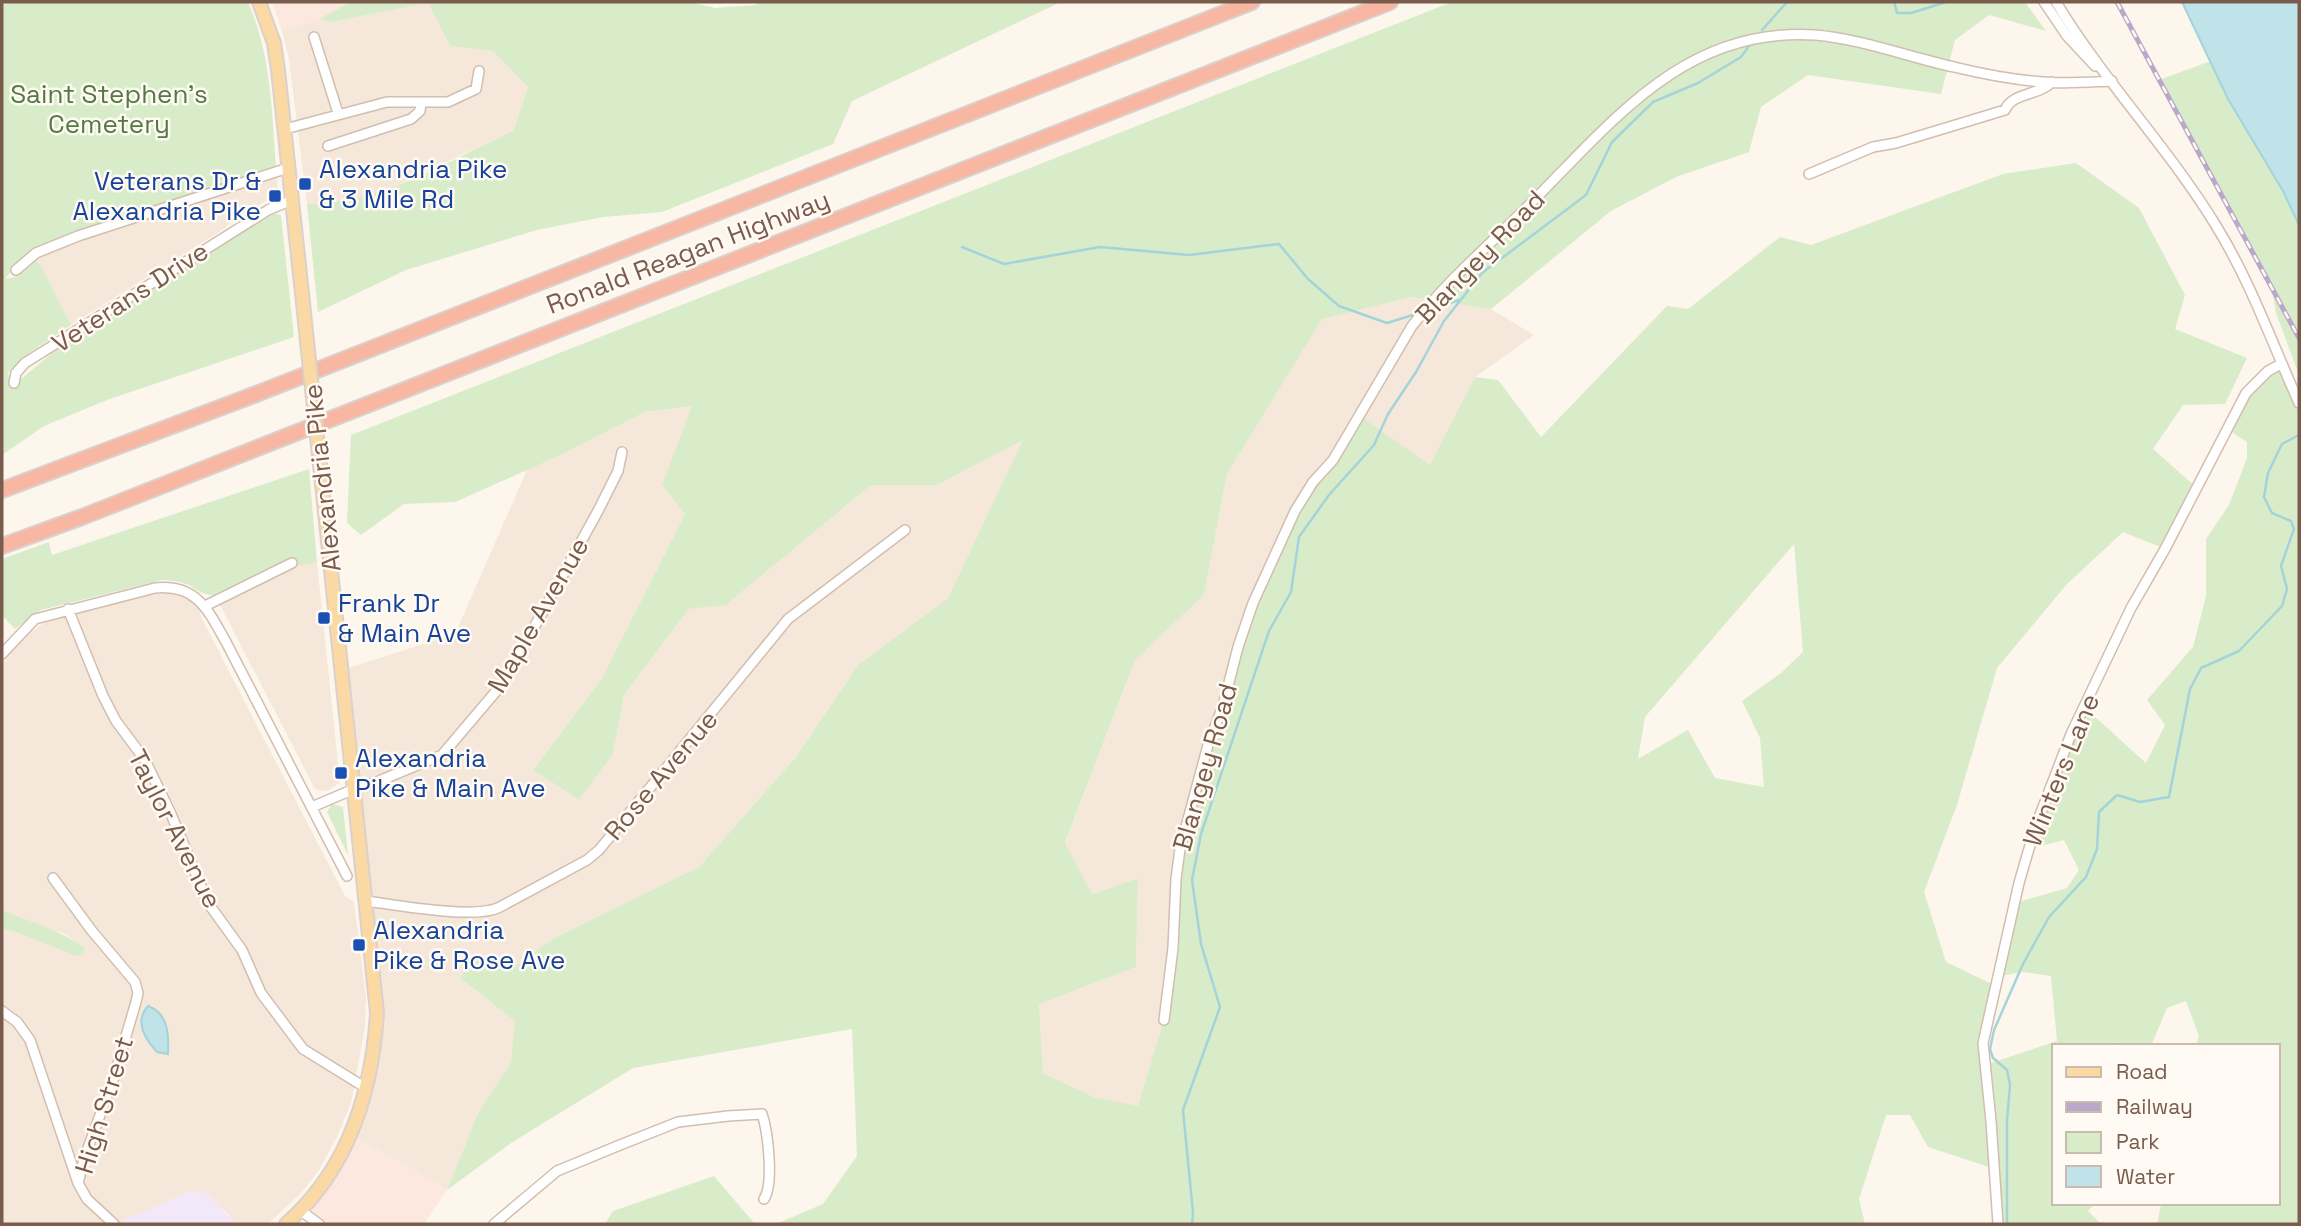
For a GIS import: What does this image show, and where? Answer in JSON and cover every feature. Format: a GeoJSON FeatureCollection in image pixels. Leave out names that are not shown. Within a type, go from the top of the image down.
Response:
{"type":"FeatureCollection","features":[{"type":"Feature","properties":{"kind":"highway","name":"Ronald Reagan Highway"},"geometry":{"type":"LineString","coordinates":[[2,490],[251,397],[1252,2]]}},
{"type":"Feature","properties":{"kind":"highway","name":"Ronald Reagan Highway"},"geometry":{"type":"LineString","coordinates":[[2,546],[82,517],[1390,2]]}},
{"type":"Feature","properties":{"kind":"main road","name":"Alexandria Pike"},"geometry":{"type":"LineString","coordinates":[[259,2],[274,43],[285,129],[377,1013],[373,1057],[362,1107],[337,1163],[301,1211],[286,1224]]}},
{"type":"Feature","properties":{"kind":"street"},"geometry":{"type":"LineString","coordinates":[[2044,2],[2067,36],[2112,81]]}},
{"type":"Feature","properties":{"kind":"street"},"geometry":{"type":"LineString","coordinates":[[2056,2],[2084,45],[2164,148],[2216,225],[2255,300],[2299,403]]}},
{"type":"Feature","properties":{"kind":"street","name":"Blangey Road"},"geometry":{"type":"LineString","coordinates":[[1164,1020],[1174,948],[1176,879],[1180,849],[1238,647],[1253,603],[1285,531],[1313,482],[1333,460],[1412,326],[1447,284],[1628,104],[1716,49],[1764,37],[1816,35],[1872,46],[1956,68],[2052,82],[2112,81]]}},
{"type":"Feature","properties":{"kind":"street"},"geometry":{"type":"LineString","coordinates":[[314,37],[338,113]]}},
{"type":"Feature","properties":{"kind":"street"},"geometry":{"type":"LineString","coordinates":[[285,129],[338,113],[395,102],[444,102],[462,97],[478,86],[480,71]]}},
{"type":"Feature","properties":{"kind":"street"},"geometry":{"type":"LineString","coordinates":[[1809,174],[1873,147],[1896,143],[2005,110],[2007,104],[2019,97],[2045,89],[2052,82]]}},
{"type":"Feature","properties":{"kind":"street"},"geometry":{"type":"LineString","coordinates":[[395,102],[401,110],[402,121]]}},
{"type":"Feature","properties":{"kind":"street"},"geometry":{"type":"LineString","coordinates":[[328,146],[416,116],[421,102]]}},
{"type":"Feature","properties":{"kind":"street"},"geometry":{"type":"LineString","coordinates":[[16,270],[36,253],[78,236],[288,168]]}},
{"type":"Feature","properties":{"kind":"street","name":"Veterans Drive"},"geometry":{"type":"LineString","coordinates":[[14,383],[16,373],[25,363],[268,209],[292,200]]}},
{"type":"Feature","properties":{"kind":"street","name":"Winters Lane"},"geometry":{"type":"LineString","coordinates":[[1998,1224],[1983,1043],[2019,883],[2035,828],[2071,733],[2137,597],[2246,393],[2261,377],[2281,364]]}},
{"type":"Feature","properties":{"kind":"street","name":"Maple Avenue"},"geometry":{"type":"LineString","coordinates":[[312,807],[442,755],[500,688],[599,509],[618,471],[622,452]]}},
{"type":"Feature","properties":{"kind":"street","name":"Rose Avenue"},"geometry":{"type":"LineString","coordinates":[[366,901],[484,913],[587,860],[606,841],[788,619],[905,530]]}},
{"type":"Feature","properties":{"kind":"street"},"geometry":{"type":"LineString","coordinates":[[205,607],[292,563]]}},
{"type":"Feature","properties":{"kind":"street"},"geometry":{"type":"LineString","coordinates":[[2,654],[35,619],[165,587],[190,593],[205,607],[226,642],[346,876]]}},
{"type":"Feature","properties":{"kind":"street","name":"Taylor Avenue"},"geometry":{"type":"LineString","coordinates":[[68,609],[103,696],[116,721],[149,769],[208,903],[242,950],[261,993],[303,1049],[366,1088]]}},
{"type":"Feature","properties":{"kind":"street","name":"High Street"},"geometry":{"type":"LineString","coordinates":[[52,878],[135,982],[138,993],[78,1184],[86,1199],[114,1224]]}},
{"type":"Feature","properties":{"kind":"street"},"geometry":{"type":"LineString","coordinates":[[2,1011],[17,1022],[30,1040],[78,1184]]}},
{"type":"Feature","properties":{"kind":"street"},"geometry":{"type":"LineString","coordinates":[[494,1224],[557,1171],[673,1124],[728,1116],[762,1114],[770,1180],[769,1192],[764,1199]]}},
{"type":"Feature","properties":{"kind":"street"},"geometry":{"type":"LineString","coordinates":[[301,1211],[319,1224]]}},
{"type":"Feature","properties":{"kind":"shaded area"},"geometry":{"type":"Polygon","coordinates":[[[272,2],[350,2],[319,19],[282,31],[272,2]]]}},
{"type":"Feature","properties":{"kind":"shaded area"},"geometry":{"type":"Polygon","coordinates":[[[428,3],[450,46],[493,51],[528,87],[514,130],[378,194],[327,204],[307,204],[289,59],[282,31],[319,19],[332,22],[428,3]]]}},
{"type":"Feature","properties":{"kind":"shaded area"},"geometry":{"type":"Polygon","coordinates":[[[277,176],[278,194],[71,325],[40,264],[34,260],[39,255],[100,232],[277,176]]]}},
{"type":"Feature","properties":{"kind":"shaded area"},"geometry":{"type":"Polygon","coordinates":[[[1411,297],[1491,309],[1534,335],[1475,377],[1164,1019],[1138,1107],[1094,1097],[1043,1073],[1039,1004],[1136,967],[1138,878],[1092,894],[1065,844],[1135,660],[1204,595],[1227,474],[1322,318],[1411,297]]]}},
{"type":"Feature","properties":{"kind":"shaded area"},"geometry":{"type":"Polygon","coordinates":[[[693,406],[662,485],[685,514],[601,680],[533,770],[579,800],[613,754],[624,695],[689,609],[726,605],[871,485],[937,485],[1024,439],[948,598],[858,665],[796,757],[699,867],[554,938],[511,970],[474,958],[460,978],[516,1021],[511,1062],[478,1113],[447,1190],[351,1134],[375,1038],[342,670],[455,634],[527,470],[645,412],[693,406]]]}},
{"type":"Feature","properties":{"kind":"shaded area"},"geometry":{"type":"Polygon","coordinates":[[[317,563],[340,782],[329,790],[321,791],[315,789],[219,603],[295,566],[317,563]]]}},
{"type":"Feature","properties":{"kind":"shaded area"},"geometry":{"type":"Polygon","coordinates":[[[173,593],[199,608],[201,617],[345,896],[354,902],[366,997],[365,1027],[351,1103],[319,1170],[303,1191],[268,1224],[236,1224],[224,1210],[191,1191],[123,1221],[126,1224],[2,1224],[2,929],[76,956],[85,948],[63,933],[2,910],[2,664],[24,637],[48,620],[103,605],[173,593]]]}},
{"type":"Feature","properties":{"kind":"shaded area"},"geometry":{"type":"Polygon","coordinates":[[[351,1134],[447,1190],[424,1224],[319,1224],[301,1211],[351,1134]]]}},
{"type":"Feature","properties":{"kind":"shaded area"},"geometry":{"type":"Polygon","coordinates":[[[191,1191],[205,1192],[236,1224],[126,1224],[122,1221],[191,1191]]]}},
{"type":"Feature","properties":{"kind":"green space","name":"Saint Stephen’s Cemetery"},"geometry":{"type":"Polygon","coordinates":[[[2,2],[248,2],[262,42],[266,63],[276,168],[35,249],[20,260],[5,279],[15,277],[34,260],[40,264],[71,325],[29,353],[8,373],[13,386],[65,342],[270,213],[281,215],[294,337],[107,400],[44,426],[2,455],[2,2]]]}},
{"type":"Feature","properties":{"kind":"green space"},"geometry":{"type":"Polygon","coordinates":[[[350,2],[690,2],[715,8],[755,5],[760,2],[1061,2],[852,101],[833,144],[662,212],[603,217],[537,230],[406,270],[318,312],[307,204],[361,197],[388,189],[514,130],[528,87],[493,51],[450,46],[428,3],[332,22],[319,19],[350,2]]]}},
{"type":"Feature","properties":{"kind":"green space"},"geometry":{"type":"Polygon","coordinates":[[[1452,2],[2025,2],[2046,31],[1989,15],[1955,40],[1941,94],[1808,75],[1761,107],[1749,152],[1676,177],[1611,211],[1491,309],[1411,297],[1322,319],[1227,474],[1204,595],[1135,660],[1065,843],[1092,894],[1138,878],[1136,967],[1039,1004],[1043,1073],[1094,1097],[1138,1106],[1164,1019],[1176,879],[1238,647],[1285,531],[1360,416],[1430,465],[1475,377],[1498,380],[1541,437],[1667,306],[1688,309],[1780,237],[1811,245],[2003,174],[2076,163],[2139,208],[2185,295],[2175,329],[2247,358],[2225,404],[2183,405],[2153,449],[2197,488],[2165,549],[2123,532],[2066,585],[1997,668],[1957,805],[1924,892],[1946,962],[1996,986],[1983,1043],[1985,1065],[2057,1041],[2051,976],[2023,972],[2000,976],[2015,903],[2067,888],[2079,870],[2064,840],[2029,849],[2084,707],[2146,763],[2165,725],[2147,700],[2193,647],[2206,596],[2206,539],[2229,505],[2247,458],[2247,442],[2227,429],[2246,393],[2281,364],[2299,403],[2299,1224],[2157,1224],[2161,1205],[2280,1205],[2280,1044],[2197,1044],[2199,1036],[2186,1001],[2167,1008],[2152,1044],[2052,1044],[2052,1205],[2093,1205],[2088,1211],[2101,1224],[1998,1224],[1995,1169],[1928,1147],[1910,1115],[1886,1115],[1859,1199],[1865,1224],[776,1224],[823,1204],[857,1156],[852,1029],[633,1068],[511,1143],[447,1190],[478,1113],[511,1062],[515,1021],[460,978],[474,958],[511,970],[554,938],[699,867],[796,757],[858,665],[948,598],[1023,440],[937,485],[871,485],[726,605],[689,609],[624,695],[613,754],[579,800],[533,770],[601,680],[685,514],[662,485],[692,406],[645,412],[556,457],[455,502],[404,504],[361,535],[347,523],[351,435],[1452,2]],[[1794,544],[1645,717],[1638,759],[1688,730],[1715,778],[1764,787],[1760,738],[1742,701],[1781,673],[1803,652],[1794,544]]]}},
{"type":"Feature","properties":{"kind":"green space"},"geometry":{"type":"Polygon","coordinates":[[[2211,61],[2228,99],[2283,191],[2299,225],[2299,375],[2276,313],[2272,289],[2159,80],[2211,61]]]}},
{"type":"Feature","properties":{"kind":"green space"},"geometry":{"type":"Polygon","coordinates":[[[309,469],[317,563],[295,566],[289,559],[213,595],[202,593],[183,583],[162,580],[41,610],[15,629],[2,615],[2,559],[49,542],[52,555],[309,469]]]}},
{"type":"Feature","properties":{"kind":"green space"},"geometry":{"type":"Polygon","coordinates":[[[332,804],[343,807],[348,855],[327,812],[332,804]]]}},
{"type":"Feature","properties":{"kind":"green space"},"geometry":{"type":"Polygon","coordinates":[[[2,910],[66,936],[85,948],[83,955],[76,956],[2,929],[2,910]]]}},
{"type":"Feature","properties":{"kind":"green space"},"geometry":{"type":"Polygon","coordinates":[[[714,1176],[755,1224],[605,1224],[613,1211],[714,1176]]]}},
{"type":"Feature","properties":{"kind":"water"},"geometry":{"type":"Polygon","coordinates":[[[2182,2],[2299,2],[2299,225],[2283,191],[2228,99],[2182,2]]]}},
{"type":"Feature","properties":{"kind":"water"},"geometry":{"type":"Polygon","coordinates":[[[148,1006],[160,1014],[166,1025],[168,1054],[157,1052],[145,1036],[142,1018],[148,1006]]]}},
{"type":"Feature","properties":{"kind":"waterway"},"geometry":{"type":"LineString","coordinates":[[1762,30],[1787,2]]}},
{"type":"Feature","properties":{"kind":"waterway"},"geometry":{"type":"LineString","coordinates":[[1894,2],[1897,13],[1911,13],[1946,2]]}},
{"type":"Feature","properties":{"kind":"waterway"},"geometry":{"type":"LineString","coordinates":[[1192,1224],[1183,1110],[1220,1007],[1201,944],[1192,880],[1201,834],[1269,631],[1291,592],[1299,537],[1329,495],[1374,445],[1388,414],[1416,372],[1444,321],[1482,273],[1586,195],[1612,142],[1653,102],[1698,83],[1741,57],[1749,46]]}},
{"type":"Feature","properties":{"kind":"waterway"},"geometry":{"type":"LineString","coordinates":[[962,247],[1004,264],[1100,247],[1189,255],[1279,244],[1308,279],[1339,306],[1387,323],[1419,313]]}},
{"type":"Feature","properties":{"kind":"waterway"},"geometry":{"type":"LineString","coordinates":[[1432,309],[1459,300]]}},
{"type":"Feature","properties":{"kind":"waterway"},"geometry":{"type":"LineString","coordinates":[[2007,1224],[2007,1121],[2010,1085],[2007,1070],[1993,1058],[1990,1049],[1994,1030],[2023,964],[2049,917],[2086,877],[2097,849],[2099,812],[2117,795],[2140,802],[2169,797],[2190,689],[2201,668],[2239,651],[2282,606],[2287,589],[2281,566],[2294,529],[2291,521],[2272,513],[2264,497],[2268,473],[2282,444],[2299,435]]}},
{"type":"Feature","properties":{"kind":"railway"},"geometry":{"type":"LineString","coordinates":[[2117,2],[2299,338]]}},
{"type":"Feature","properties":{"kind":"place","name":"Alexandria Pike & 3 Mile Rd"},"geometry":{"type":"Point","coordinates":[305,184]}},
{"type":"Feature","properties":{"kind":"place","name":"Veterans Dr & Alexandria Pike"},"geometry":{"type":"Point","coordinates":[275,196]}},
{"type":"Feature","properties":{"kind":"place","name":"Frank Dr & Main Ave"},"geometry":{"type":"Point","coordinates":[324,618]}},
{"type":"Feature","properties":{"kind":"place","name":"Alexandria Pike & Main Ave"},"geometry":{"type":"Point","coordinates":[341,773]}},
{"type":"Feature","properties":{"kind":"place","name":"Alexandria Pike & Rose Ave"},"geometry":{"type":"Point","coordinates":[359,945]}}]}
